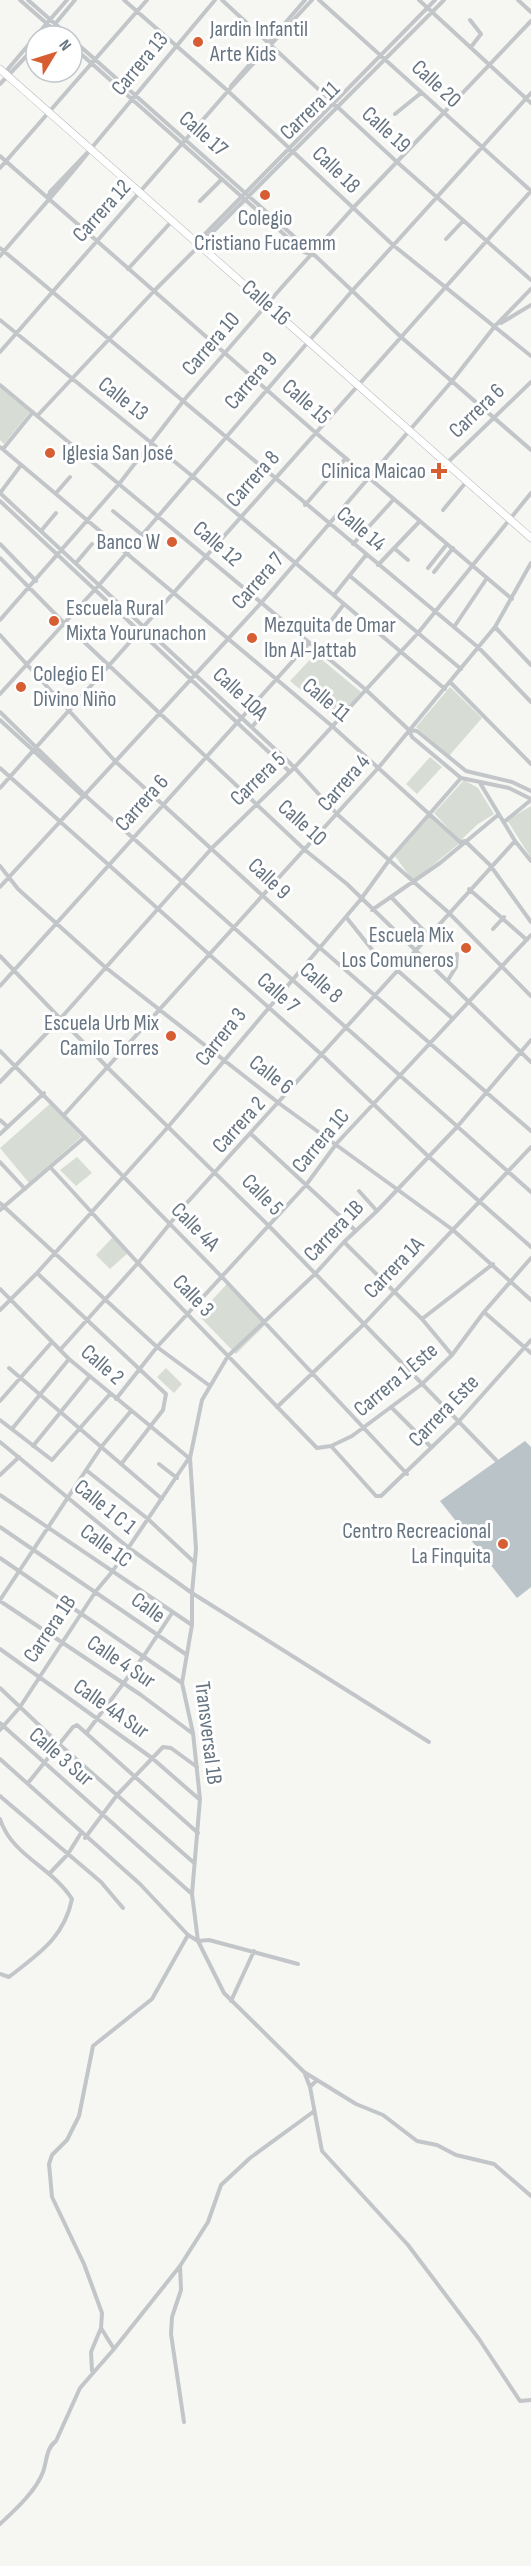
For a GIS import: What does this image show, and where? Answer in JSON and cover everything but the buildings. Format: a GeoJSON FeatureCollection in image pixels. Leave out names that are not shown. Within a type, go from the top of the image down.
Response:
{"type":"FeatureCollection","features":[{"type":"Feature","properties":{"kind":"highway","name":"Calle 16"},"geometry":{"type":"LineString","coordinates":[[0,69],[531,538]]}},
{"type":"Feature","properties":{"kind":"street"},"geometry":{"type":"LineString","coordinates":[[21,0],[49,21]]}},
{"type":"Feature","properties":{"kind":"street"},"geometry":{"type":"LineString","coordinates":[[28,0],[51,24]]}},
{"type":"Feature","properties":{"kind":"street"},"geometry":{"type":"LineString","coordinates":[[46,24],[66,0]]}},
{"type":"Feature","properties":{"kind":"street"},"geometry":{"type":"LineString","coordinates":[[55,24],[75,0]]}},
{"type":"Feature","properties":{"kind":"street","name":"Calle 18"},"geometry":{"type":"LineString","coordinates":[[124,0],[228,91],[393,245],[531,357]]}},
{"type":"Feature","properties":{"kind":"street"},"geometry":{"type":"LineString","coordinates":[[0,168],[147,0]]}},
{"type":"Feature","properties":{"kind":"street","name":"Carrera 13"},"geometry":{"type":"LineString","coordinates":[[0,256],[48,199],[50,192],[91,149],[215,0]]}},
{"type":"Feature","properties":{"kind":"street","name":"Calle 19"},"geometry":{"type":"LineString","coordinates":[[222,0],[397,162],[531,280]]}},
{"type":"Feature","properties":{"kind":"street","name":"Carrera 12"},"geometry":{"type":"LineString","coordinates":[[0,352],[141,194],[267,42],[305,0]]}},
{"type":"Feature","properties":{"kind":"street","name":"Carrera 12"},"geometry":{"type":"LineString","coordinates":[[228,91],[272,46],[312,0]]}},
{"type":"Feature","properties":{"kind":"street","name":"Calle 20"},"geometry":{"type":"LineString","coordinates":[[319,0],[531,191]]}},
{"type":"Feature","properties":{"kind":"street"},"geometry":{"type":"LineString","coordinates":[[419,0],[531,102]]}},
{"type":"Feature","properties":{"kind":"street","name":"Carrera 11"},"geometry":{"type":"LineString","coordinates":[[37,415],[435,0]]}},
{"type":"Feature","properties":{"kind":"street","name":"Carrera 11"},"geometry":{"type":"LineString","coordinates":[[291,150],[338,108],[444,0]]}},
{"type":"Feature","properties":{"kind":"street"},"geometry":{"type":"LineString","coordinates":[[518,0],[531,12]]}},
{"type":"Feature","properties":{"kind":"street"},"geometry":{"type":"LineString","coordinates":[[470,20],[481,34],[471,47]]}},
{"type":"Feature","properties":{"kind":"street","name":"Carrera 10"},"geometry":{"type":"LineString","coordinates":[[0,620],[58,556],[119,484],[184,400],[311,254],[531,21]]}},
{"type":"Feature","properties":{"kind":"street"},"geometry":{"type":"LineString","coordinates":[[0,84],[7,75],[8,69],[24,50]]}},
{"type":"Feature","properties":{"kind":"street","name":"Calle 17"},"geometry":{"type":"LineString","coordinates":[[84,52],[92,61]]}},
{"type":"Feature","properties":{"kind":"street","name":"Calle 17"},"geometry":{"type":"LineString","coordinates":[[84,55],[531,450]]}},
{"type":"Feature","properties":{"kind":"street"},"geometry":{"type":"LineString","coordinates":[[7,75],[12,74],[24,60]]}},
{"type":"Feature","properties":{"kind":"street"},"geometry":{"type":"LineString","coordinates":[[394,114],[421,93]]}},
{"type":"Feature","properties":{"kind":"street","name":"Carrera 9"},"geometry":{"type":"LineString","coordinates":[[0,694],[95,590],[266,388],[531,93]]}},
{"type":"Feature","properties":{"kind":"street","name":"Calle 17"},"geometry":{"type":"LineString","coordinates":[[184,142],[222,180],[246,197]]}},
{"type":"Feature","properties":{"kind":"street","name":"Calle 15"},"geometry":{"type":"LineString","coordinates":[[0,156],[316,433],[512,598]]}},
{"type":"Feature","properties":{"kind":"street"},"geometry":{"type":"LineString","coordinates":[[200,201],[222,180]]}},
{"type":"Feature","properties":{"kind":"street","name":"Carrera 8"},"geometry":{"type":"LineString","coordinates":[[0,788],[531,191]]}},
{"type":"Feature","properties":{"kind":"street"},"geometry":{"type":"LineString","coordinates":[[128,269],[172,221]]}},
{"type":"Feature","properties":{"kind":"street"},"geometry":{"type":"LineString","coordinates":[[446,239],[463,221]]}},
{"type":"Feature","properties":{"kind":"street","name":"Calle 14"},"geometry":{"type":"LineString","coordinates":[[0,248],[226,435],[275,480],[479,648],[531,701]]}},
{"type":"Feature","properties":{"kind":"street","name":"Carrera 7"},"geometry":{"type":"LineString","coordinates":[[0,887],[59,820],[85,795],[261,603],[452,381],[495,326],[531,289]]}},
{"type":"Feature","properties":{"kind":"street"},"geometry":{"type":"LineString","coordinates":[[495,326],[531,305]]}},
{"type":"Feature","properties":{"kind":"street","name":"Calle 13"},"geometry":{"type":"LineString","coordinates":[[0,320],[191,475],[445,689]]}},
{"type":"Feature","properties":{"kind":"street","name":"Carrera 6"},"geometry":{"type":"LineString","coordinates":[[447,464],[531,382]]}},
{"type":"Feature","properties":{"kind":"street","name":"Calle 12"},"geometry":{"type":"LineString","coordinates":[[0,385],[158,514],[364,689],[409,730],[412,737],[461,778],[479,783]]}},
{"type":"Feature","properties":{"kind":"street"},"geometry":{"type":"LineString","coordinates":[[2,448],[33,412]]}},
{"type":"Feature","properties":{"kind":"street","name":"Calle 11"},"geometry":{"type":"LineString","coordinates":[[2,448],[176,592],[228,640],[380,767],[460,842],[465,841],[490,865],[531,922]]}},
{"type":"Feature","properties":{"kind":"street"},"geometry":{"type":"LineString","coordinates":[[305,505],[346,458]]}},
{"type":"Feature","properties":{"kind":"street"},"geometry":{"type":"LineString","coordinates":[[0,493],[21,465]]}},
{"type":"Feature","properties":{"kind":"street"},"geometry":{"type":"LineString","coordinates":[[56,493],[70,477]]}},
{"type":"Feature","properties":{"kind":"street"},"geometry":{"type":"LineString","coordinates":[[443,510],[467,481]]}},
{"type":"Feature","properties":{"kind":"street","name":"Calle 10A"},"geometry":{"type":"LineString","coordinates":[[0,493],[145,627],[194,677]]}},
{"type":"Feature","properties":{"kind":"street","name":"Carrera 5"},"geometry":{"type":"LineString","coordinates":[[0,1082],[182,880],[294,768],[364,689],[418,633],[471,564],[531,493]]}},
{"type":"Feature","properties":{"kind":"street"},"geometry":{"type":"LineString","coordinates":[[353,544],[394,499]]}},
{"type":"Feature","properties":{"kind":"street","name":"Calle 10A"},"geometry":{"type":"LineString","coordinates":[[0,501],[141,632],[240,719],[290,772]]}},
{"type":"Feature","properties":{"kind":"street"},"geometry":{"type":"LineString","coordinates":[[113,511],[141,534]]}},
{"type":"Feature","properties":{"kind":"street"},"geometry":{"type":"LineString","coordinates":[[41,531],[56,513]]}},
{"type":"Feature","properties":{"kind":"street"},"geometry":{"type":"LineString","coordinates":[[378,565],[420,521]]}},
{"type":"Feature","properties":{"kind":"street"},"geometry":{"type":"LineString","coordinates":[[0,544],[36,581]]}},
{"type":"Feature","properties":{"kind":"street"},"geometry":{"type":"LineString","coordinates":[[76,563],[92,544]]}},
{"type":"Feature","properties":{"kind":"street"},"geometry":{"type":"LineString","coordinates":[[428,568],[447,544]]}},
{"type":"Feature","properties":{"kind":"street"},"geometry":{"type":"LineString","coordinates":[[394,548],[408,560]]}},
{"type":"Feature","properties":{"kind":"street"},"geometry":{"type":"LineString","coordinates":[[434,572],[453,549]]}},
{"type":"Feature","properties":{"kind":"street"},"geometry":{"type":"LineString","coordinates":[[334,595],[366,555]]}},
{"type":"Feature","properties":{"kind":"street","name":"Calle 10"},"geometry":{"type":"LineString","coordinates":[[0,558],[65,624],[305,850],[347,884],[531,1062]]}},
{"type":"Feature","properties":{"kind":"street","name":"Carrera 4"},"geometry":{"type":"LineString","coordinates":[[64,1115],[109,1069],[160,1007],[380,767],[495,627],[531,563]]}},
{"type":"Feature","properties":{"kind":"street"},"geometry":{"type":"LineString","coordinates":[[350,576],[461,669]]}},
{"type":"Feature","properties":{"kind":"street"},"geometry":{"type":"LineString","coordinates":[[454,627],[487,578]]}},
{"type":"Feature","properties":{"kind":"street"},"geometry":{"type":"LineString","coordinates":[[331,621],[344,604]]}},
{"type":"Feature","properties":{"kind":"street"},"geometry":{"type":"LineString","coordinates":[[495,627],[531,665]]}},
{"type":"Feature","properties":{"kind":"street","name":"Calle 9"},"geometry":{"type":"LineString","coordinates":[[0,635],[115,761],[319,947],[531,1131]]}},
{"type":"Feature","properties":{"kind":"street","name":"Carrera 6"},"geometry":{"type":"LineString","coordinates":[[0,986],[309,643]]}},
{"type":"Feature","properties":{"kind":"street"},"geometry":{"type":"LineString","coordinates":[[450,682],[531,764]]}},
{"type":"Feature","properties":{"kind":"street"},"geometry":{"type":"LineString","coordinates":[[252,727],[267,709]]}},
{"type":"Feature","properties":{"kind":"street","name":"Calle 8"},"geometry":{"type":"LineString","coordinates":[[0,712],[35,749]]}},
{"type":"Feature","properties":{"kind":"street","name":"Calle 10A"},"geometry":{"type":"LineString","coordinates":[[240,719],[252,727],[294,768],[338,815],[448,912],[531,996]]}},
{"type":"Feature","properties":{"kind":"street","name":"Calle 8"},"geometry":{"type":"LineString","coordinates":[[0,720],[531,1192]]}},
{"type":"Feature","properties":{"kind":"street","name":"Calle 12"},"geometry":{"type":"LineString","coordinates":[[409,730],[417,732],[457,766],[475,774]]}},
{"type":"Feature","properties":{"kind":"street","name":"Calle 7"},"geometry":{"type":"LineString","coordinates":[[0,768],[268,1006],[375,1103],[429,1156],[531,1247]]}},
{"type":"Feature","properties":{"kind":"street"},"geometry":{"type":"LineString","coordinates":[[475,774],[503,823],[531,861]]}},
{"type":"Feature","properties":{"kind":"street"},"geometry":{"type":"LineString","coordinates":[[475,774],[512,782],[531,791]]}},
{"type":"Feature","properties":{"kind":"street","name":"Carrera 3"},"geometry":{"type":"LineString","coordinates":[[0,1310],[168,1127],[268,1006],[361,899],[390,859],[461,778]]}},
{"type":"Feature","properties":{"kind":"street"},"geometry":{"type":"LineString","coordinates":[[479,783],[509,788],[531,800],[503,823]]}},
{"type":"Feature","properties":{"kind":"street"},"geometry":{"type":"LineString","coordinates":[[372,909],[413,882],[498,815]]}},
{"type":"Feature","properties":{"kind":"street","name":"Carrera 2"},"geometry":{"type":"LineString","coordinates":[[60,1350],[250,1134],[280,1104],[345,1027],[490,865],[515,841]]}},
{"type":"Feature","properties":{"kind":"street","name":"Calle 6"},"geometry":{"type":"LineString","coordinates":[[0,866],[18,889],[105,967],[160,1007],[280,1104],[399,1188],[453,1230],[531,1300]]}},
{"type":"Feature","properties":{"kind":"street"},"geometry":{"type":"LineString","coordinates":[[469,889],[504,917],[526,940]]}},
{"type":"Feature","properties":{"kind":"street"},"geometry":{"type":"LineString","coordinates":[[391,897],[428,935]]}},
{"type":"Feature","properties":{"kind":"street"},"geometry":{"type":"LineString","coordinates":[[346,917],[374,952]]}},
{"type":"Feature","properties":{"kind":"street"},"geometry":{"type":"LineString","coordinates":[[493,929],[504,917]]}},
{"type":"Feature","properties":{"kind":"street","name":"Carrera 1C"},"geometry":{"type":"LineString","coordinates":[[116,1399],[156,1349],[306,1185],[337,1143],[531,935]]}},
{"type":"Feature","properties":{"kind":"street"},"geometry":{"type":"LineString","coordinates":[[448,980],[456,966],[457,954]]}},
{"type":"Feature","properties":{"kind":"street","name":"Calle 5"},"geometry":{"type":"LineString","coordinates":[[0,956],[109,1069],[217,1173],[496,1460]]}},
{"type":"Feature","properties":{"kind":"street"},"geometry":{"type":"LineString","coordinates":[[398,970],[453,1019]]}},
{"type":"Feature","properties":{"kind":"street","name":"Carrera 1B"},"geometry":{"type":"LineString","coordinates":[[1,1726],[20,1707],[96,1591],[129,1548],[190,1458],[202,1400],[228,1356],[315,1274],[377,1211],[457,1127],[531,1040]]}},
{"type":"Feature","properties":{"kind":"street","name":"Calle 4A"},"geometry":{"type":"LineString","coordinates":[[0,1051],[124,1176],[169,1226],[222,1277],[312,1375],[366,1427],[407,1474]]}},
{"type":"Feature","properties":{"kind":"street"},"geometry":{"type":"LineString","coordinates":[[0,1134],[44,1094]]}},
{"type":"Feature","properties":{"kind":"street"},"geometry":{"type":"LineString","coordinates":[[0,1120],[8,1127]]}},
{"type":"Feature","properties":{"kind":"street"},"geometry":{"type":"LineString","coordinates":[[250,1134],[357,1231]]}},
{"type":"Feature","properties":{"kind":"street"},"geometry":{"type":"LineString","coordinates":[[85,1137],[51,1168],[1,1207],[106,1300],[156,1349],[210,1386]]}},
{"type":"Feature","properties":{"kind":"street","name":"Carrera 1A"},"geometry":{"type":"LineString","coordinates":[[276,1407],[363,1324],[531,1147]]}},
{"type":"Feature","properties":{"kind":"street"},"geometry":{"type":"LineString","coordinates":[[0,1162],[25,1189]]}},
{"type":"Feature","properties":{"kind":"street","name":"Calle 3"},"geometry":{"type":"LineString","coordinates":[[51,1168],[188,1316],[313,1445],[317,1448],[331,1446]]}},
{"type":"Feature","properties":{"kind":"street"},"geometry":{"type":"LineString","coordinates":[[359,1191],[377,1211]]}},
{"type":"Feature","properties":{"kind":"street"},"geometry":{"type":"LineString","coordinates":[[344,1242],[422,1319],[452,1355]]}},
{"type":"Feature","properties":{"kind":"street","name":"Carrera 1 Este"},"geometry":{"type":"LineString","coordinates":[[331,1446],[366,1427],[422,1384],[452,1355],[483,1312],[531,1258]]}},
{"type":"Feature","properties":{"kind":"street"},"geometry":{"type":"LineString","coordinates":[[422,1319],[493,1264]]}},
{"type":"Feature","properties":{"kind":"street"},"geometry":{"type":"LineString","coordinates":[[37,1272],[141,1369],[167,1398],[166,1405],[151,1428],[122,1463]]}},
{"type":"Feature","properties":{"kind":"street","name":"Calle 2"},"geometry":{"type":"LineString","coordinates":[[0,1289],[69,1359],[190,1458]]}},
{"type":"Feature","properties":{"kind":"street"},"geometry":{"type":"LineString","coordinates":[[483,1312],[531,1353]]}},
{"type":"Feature","properties":{"kind":"street","name":"Carrera Este"},"geometry":{"type":"LineString","coordinates":[[331,1446],[376,1496],[381,1496],[407,1474],[459,1420],[531,1340]]}},
{"type":"Feature","properties":{"kind":"street"},"geometry":{"type":"LineString","coordinates":[[1,1398],[52,1342]]}},
{"type":"Feature","properties":{"kind":"street"},"geometry":{"type":"LineString","coordinates":[[12,1429],[69,1359]]}},
{"type":"Feature","properties":{"kind":"street"},"geometry":{"type":"LineString","coordinates":[[9,1368],[162,1499]]}},
{"type":"Feature","properties":{"kind":"street"},"geometry":{"type":"LineString","coordinates":[[33,1446],[90,1376]]}},
{"type":"Feature","properties":{"kind":"street"},"geometry":{"type":"LineString","coordinates":[[0,1420],[48,1459],[55,1457],[110,1394]]}},
{"type":"Feature","properties":{"kind":"street"},"geometry":{"type":"LineString","coordinates":[[391,1407],[432,1447]]}},
{"type":"Feature","properties":{"kind":"street"},"geometry":{"type":"LineString","coordinates":[[0,1600],[102,1446],[131,1411]]}},
{"type":"Feature","properties":{"kind":"street"},"geometry":{"type":"LineString","coordinates":[[0,1428],[5,1423]]}},
{"type":"Feature","properties":{"kind":"street","name":"Calle 1 C 1"},"geometry":{"type":"LineString","coordinates":[[0,1442],[129,1548],[192,1593],[429,1742]]}},
{"type":"Feature","properties":{"kind":"street"},"geometry":{"type":"LineString","coordinates":[[0,1475],[19,1457]]}},
{"type":"Feature","properties":{"kind":"street","name":"Transversal 1B"},"geometry":{"type":"LineString","coordinates":[[190,1458],[196,1550],[192,1625],[182,1683],[193,1733],[200,1799],[192,1894],[198,1941],[215,1979],[231,2001],[304,2072]]}},
{"type":"Feature","properties":{"kind":"street"},"geometry":{"type":"LineString","coordinates":[[159,1464],[177,1478]]}},
{"type":"Feature","properties":{"kind":"street"},"geometry":{"type":"LineString","coordinates":[[86,1470],[148,1520],[195,1563]]}},
{"type":"Feature","properties":{"kind":"street","name":"Calle 1C"},"geometry":{"type":"LineString","coordinates":[[0,1495],[49,1526],[112,1572],[192,1625]]}},
{"type":"Feature","properties":{"kind":"street","name":"Calle"},"geometry":{"type":"LineString","coordinates":[[0,1527],[187,1655]]}},
{"type":"Feature","properties":{"kind":"street"},"geometry":{"type":"LineString","coordinates":[[0,1558],[182,1683]]}},
{"type":"Feature","properties":{"kind":"street","name":"Calle 4 Sur"},"geometry":{"type":"LineString","coordinates":[[0,1600],[193,1733]]}},
{"type":"Feature","properties":{"kind":"street"},"geometry":{"type":"LineString","coordinates":[[87,1732],[143,1657],[172,1613]]}},
{"type":"Feature","properties":{"kind":"street","name":"Calle 4A Sur"},"geometry":{"type":"LineString","coordinates":[[0,1649],[152,1758],[200,1799]]}},
{"type":"Feature","properties":{"kind":"street"},"geometry":{"type":"LineString","coordinates":[[0,1688],[59,1744],[193,1863]]}},
{"type":"Feature","properties":{"kind":"street","name":"Calle 3 Sur"},"geometry":{"type":"LineString","coordinates":[[1,1726],[192,1894]]}},
{"type":"Feature","properties":{"kind":"street"},"geometry":{"type":"LineString","coordinates":[[28,1783],[75,1726],[87,1732],[198,1833]]}},
{"type":"Feature","properties":{"kind":"street"},"geometry":{"type":"LineString","coordinates":[[85,1838],[117,1795],[166,1745],[197,1767]]}},
{"type":"Feature","properties":{"kind":"street"},"geometry":{"type":"LineString","coordinates":[[0,1759],[85,1838],[140,1884],[188,1935],[198,1941],[209,1940],[298,1964]]}},
{"type":"Feature","properties":{"kind":"street"},"geometry":{"type":"LineString","coordinates":[[0,1796],[101,1882],[123,1908]]}},
{"type":"Feature","properties":{"kind":"street"},"geometry":{"type":"LineString","coordinates":[[0,1819],[16,1847],[49,1874],[72,1899],[66,1917],[51,1944],[9,1977],[0,1974]]}},
{"type":"Feature","properties":{"kind":"street"},"geometry":{"type":"LineString","coordinates":[[49,1874],[68,1854],[81,1833]]}},
{"type":"Feature","properties":{"kind":"street"},"geometry":{"type":"LineString","coordinates":[[92,2371],[93,2343],[101,2328],[102,2313],[84,2264],[52,2198],[49,2164],[52,2155],[67,2140],[79,2116],[93,2046],[152,1999],[188,1935]]}},
{"type":"Feature","properties":{"kind":"street"},"geometry":{"type":"LineString","coordinates":[[231,2001],[254,1951]]}},
{"type":"Feature","properties":{"kind":"street"},"geometry":{"type":"LineString","coordinates":[[304,2072],[356,2104],[383,2115],[417,2140],[437,2145],[456,2155],[494,2164],[531,2196]]}},
{"type":"Feature","properties":{"kind":"street"},"geometry":{"type":"LineString","coordinates":[[304,2072],[310,2087],[322,2151],[408,2245],[479,2339],[520,2401],[531,2400]]}},
{"type":"Feature","properties":{"kind":"street"},"geometry":{"type":"LineString","coordinates":[[310,2087],[317,2080]]}},
{"type":"Feature","properties":{"kind":"street"},"geometry":{"type":"LineString","coordinates":[[0,2524],[22,2502],[40,2478],[50,2446],[56,2442],[80,2388],[180,2266],[208,2222],[221,2185],[250,2158],[313,2112]]}},
{"type":"Feature","properties":{"kind":"street"},"geometry":{"type":"LineString","coordinates":[[180,2266],[181,2290],[171,2317],[171,2334],[184,2422]]}},
{"type":"Feature","properties":{"kind":"street"},"geometry":{"type":"LineString","coordinates":[[101,2328],[114,2349]]}},
{"type":"Feature","properties":{"kind":"shaded area"},"geometry":{"type":"Polygon","coordinates":[[[0,387],[30,412],[4,444],[0,440],[0,387]]]}},
{"type":"Feature","properties":{"kind":"shaded area"},"geometry":{"type":"Polygon","coordinates":[[[315,654],[361,692],[337,720],[290,681],[315,654]]]}},
{"type":"Feature","properties":{"kind":"shaded area"},"geometry":{"type":"Polygon","coordinates":[[[450,687],[482,718],[449,756],[416,727],[450,687]]]}},
{"type":"Feature","properties":{"kind":"shaded area"},"geometry":{"type":"Polygon","coordinates":[[[430,757],[442,767],[417,794],[406,784],[430,757]]]}},
{"type":"Feature","properties":{"kind":"shaded area"},"geometry":{"type":"Polygon","coordinates":[[[464,780],[478,788],[494,814],[478,824],[460,841],[434,813],[464,780]]]}},
{"type":"Feature","properties":{"kind":"shaded area"},"geometry":{"type":"Polygon","coordinates":[[[531,806],[531,858],[507,820],[531,806]]]}},
{"type":"Feature","properties":{"kind":"shaded area"},"geometry":{"type":"Polygon","coordinates":[[[431,815],[460,843],[413,881],[395,856],[431,815]]]}},
{"type":"Feature","properties":{"kind":"shaded area"},"geometry":{"type":"Polygon","coordinates":[[[51,1103],[81,1137],[29,1183],[0,1148],[51,1103]]]}},
{"type":"Feature","properties":{"kind":"shaded area"},"geometry":{"type":"Polygon","coordinates":[[[77,1157],[92,1173],[76,1186],[60,1170],[77,1157]]]}},
{"type":"Feature","properties":{"kind":"shaded area"},"geometry":{"type":"Polygon","coordinates":[[[113,1237],[129,1252],[110,1269],[96,1255],[113,1237]]]}},
{"type":"Feature","properties":{"kind":"shaded area"},"geometry":{"type":"Polygon","coordinates":[[[227,1284],[265,1325],[236,1354],[198,1315],[227,1284]]]}},
{"type":"Feature","properties":{"kind":"shaded area"},"geometry":{"type":"Polygon","coordinates":[[[166,1368],[182,1384],[174,1393],[157,1377],[166,1368]]]}},
{"type":"Feature","properties":{"kind":"shaded area","name":"Centro Recreacional La Finquita"},"geometry":{"type":"Polygon","coordinates":[[[525,1441],[531,1447],[531,1587],[517,1598],[440,1501],[525,1441]]]}},
{"type":"Feature","properties":{"kind":"place","name":"Jardin Infantil Arte Kids"},"geometry":{"type":"Point","coordinates":[198,42]}},
{"type":"Feature","properties":{"kind":"place","name":"Colegio Cristiano Fucaemm"},"geometry":{"type":"Point","coordinates":[265,195]}},
{"type":"Feature","properties":{"kind":"place","name":"Iglesia San José"},"geometry":{"type":"Point","coordinates":[50,453]}},
{"type":"Feature","properties":{"kind":"place","name":"Clinica Maicao"},"geometry":{"type":"Point","coordinates":[439,471]}},
{"type":"Feature","properties":{"kind":"place","name":"Banco W"},"geometry":{"type":"Point","coordinates":[172,542]}},
{"type":"Feature","properties":{"kind":"place","name":"Escuela Rural Mixta Yourunachon"},"geometry":{"type":"Point","coordinates":[54,621]}},
{"type":"Feature","properties":{"kind":"place","name":"Mezquita de Omar Ibn Al-Jattab"},"geometry":{"type":"Point","coordinates":[252,638]}},
{"type":"Feature","properties":{"kind":"place","name":"Colegio El Divino Niño"},"geometry":{"type":"Point","coordinates":[21,687]}},
{"type":"Feature","properties":{"kind":"place","name":"Escuela Mix Los Comuneros"},"geometry":{"type":"Point","coordinates":[466,948]}},
{"type":"Feature","properties":{"kind":"place","name":"Escuela Urb Mix Camilo Torres"},"geometry":{"type":"Point","coordinates":[171,1036]}},
{"type":"Feature","properties":{"kind":"place","name":"Centro Recreacional La Finquita"},"geometry":{"type":"Point","coordinates":[503,1544]}}]}
